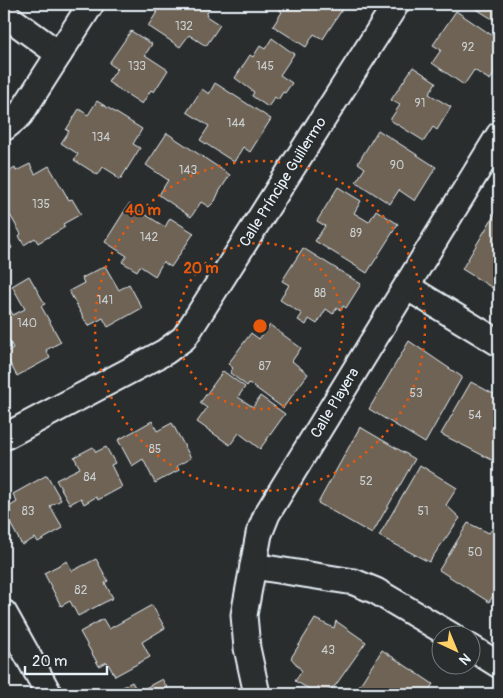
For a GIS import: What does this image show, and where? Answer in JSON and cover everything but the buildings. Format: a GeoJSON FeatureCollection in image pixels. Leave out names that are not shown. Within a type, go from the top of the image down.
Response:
{"type":"FeatureCollection","features":[{"type":"Feature","properties":{"kind":"street"},"geometry":{"type":"LineString","coordinates":[[4,128],[20,115],[91,4]]}},
{"type":"Feature","properties":{"kind":"street","name":"Calle Príncipe Guillermo"},"geometry":{"type":"LineString","coordinates":[[4,436],[164,352],[184,338],[396,4]]}},
{"type":"Feature","properties":{"kind":"street"},"geometry":{"type":"LineString","coordinates":[[4,14],[59,54]]}},
{"type":"Feature","properties":{"kind":"street","name":"Calle Playera"},"geometry":{"type":"LineString","coordinates":[[257,694],[247,648],[244,615],[259,534],[268,514],[499,136]]}},
{"type":"Feature","properties":{"kind":"street"},"geometry":{"type":"LineString","coordinates":[[407,287],[499,343]]}},
{"type":"Feature","properties":{"kind":"street"},"geometry":{"type":"LineString","coordinates":[[253,566],[354,582],[376,591],[435,626]]}},
{"type":"Feature","properties":{"kind":"street"},"geometry":{"type":"LineString","coordinates":[[4,613],[49,694]]}},
{"type":"Feature","properties":{"kind":"street"},"geometry":{"type":"LineString","coordinates":[[480,653],[499,664]]}}]}
